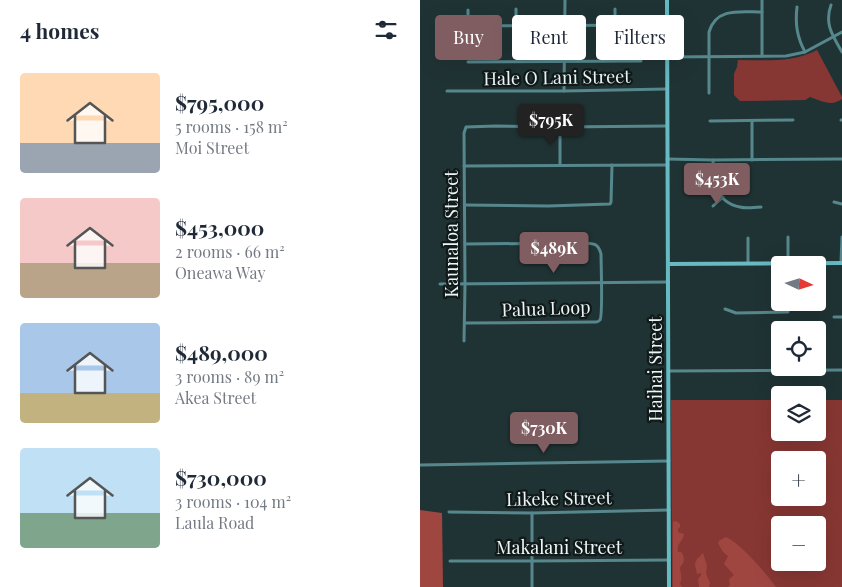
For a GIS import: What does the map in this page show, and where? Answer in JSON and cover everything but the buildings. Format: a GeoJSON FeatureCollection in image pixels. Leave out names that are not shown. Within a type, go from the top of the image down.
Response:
{"type":"FeatureCollection","features":[{"type":"Feature","properties":{"kind":"street"},"geometry":{"type":"LineString","coordinates":[[565,0],[565,15]]}},
{"type":"Feature","properties":{"kind":"street","name":"Haihai Street"},"geometry":{"type":"LineString","coordinates":[[667,0],[667,15]]}},
{"type":"Feature","properties":{"kind":"street"},"geometry":{"type":"LineString","coordinates":[[762,0],[762,56]]}},
{"type":"Feature","properties":{"kind":"street"},"geometry":{"type":"LineString","coordinates":[[831,5],[829,26],[842,52]]}},
{"type":"Feature","properties":{"kind":"street"},"geometry":{"type":"LineString","coordinates":[[797,8],[796,28],[798,39],[805,52]]}},
{"type":"Feature","properties":{"kind":"street"},"geometry":{"type":"LineString","coordinates":[[516,9],[516,15]]}},
{"type":"Feature","properties":{"kind":"street"},"geometry":{"type":"LineString","coordinates":[[615,9],[615,15]]}},
{"type":"Feature","properties":{"kind":"street"},"geometry":{"type":"LineString","coordinates":[[468,10],[468,15]]}},
{"type":"Feature","properties":{"kind":"street"},"geometry":{"type":"LineString","coordinates":[[709,93],[709,32],[712,24],[718,17],[730,12],[762,12]]}},
{"type":"Feature","properties":{"kind":"street"},"geometry":{"type":"LineString","coordinates":[[684,56],[786,56],[805,52],[842,32]]}},
{"type":"Feature","properties":{"kind":"street","name":"Haihai Street"},"geometry":{"type":"LineString","coordinates":[[667,60],[670,587]]}},
{"type":"Feature","properties":{"kind":"street"},"geometry":{"type":"LineString","coordinates":[[468,62],[641,61]]}},
{"type":"Feature","properties":{"kind":"street"},"geometry":{"type":"LineString","coordinates":[[564,91],[565,62]]}},
{"type":"Feature","properties":{"kind":"street","name":"Hale O Lani Street"},"geometry":{"type":"LineString","coordinates":[[447,91],[667,89]]}},
{"type":"Feature","properties":{"kind":"street"},"geometry":{"type":"LineString","coordinates":[[710,121],[793,120]]}},
{"type":"Feature","properties":{"kind":"street"},"geometry":{"type":"LineString","coordinates":[[752,121],[752,160]]}},
{"type":"Feature","properties":{"kind":"street","name":"Kaunaloa Street"},"geometry":{"type":"LineString","coordinates":[[464,341],[464,133],[466,128],[496,126],[560,127]]}},
{"type":"Feature","properties":{"kind":"street"},"geometry":{"type":"LineString","coordinates":[[560,165],[560,127],[667,126]]}},
{"type":"Feature","properties":{"kind":"street"},"geometry":{"type":"LineString","coordinates":[[668,159],[842,159]]}},
{"type":"Feature","properties":{"kind":"street"},"geometry":{"type":"LineString","coordinates":[[713,160],[714,181],[722,197],[738,207],[760,207]]}},
{"type":"Feature","properties":{"kind":"street"},"geometry":{"type":"LineString","coordinates":[[465,205],[548,206],[610,204],[612,165]]}},
{"type":"Feature","properties":{"kind":"street"},"geometry":{"type":"LineString","coordinates":[[464,166],[668,165]]}},
{"type":"Feature","properties":{"kind":"street"},"geometry":{"type":"LineString","coordinates":[[713,206],[722,197]]}},
{"type":"Feature","properties":{"kind":"street"},"geometry":{"type":"LineString","coordinates":[[834,202],[842,204]]}},
{"type":"Feature","properties":{"kind":"street"},"geometry":{"type":"LineString","coordinates":[[788,237],[788,256]]}},
{"type":"Feature","properties":{"kind":"street"},"geometry":{"type":"LineString","coordinates":[[826,263],[842,263],[842,237]]}},
{"type":"Feature","properties":{"kind":"street"},"geometry":{"type":"LineString","coordinates":[[748,238],[748,263]]}},
{"type":"Feature","properties":{"kind":"street","name":"Palua Loop"},"geometry":{"type":"LineString","coordinates":[[465,244],[594,244],[599,248],[601,254],[600,320],[596,322],[465,323]]}},
{"type":"Feature","properties":{"kind":"street"},"geometry":{"type":"LineString","coordinates":[[668,264],[771,264]]}},
{"type":"Feature","properties":{"kind":"street"},"geometry":{"type":"LineString","coordinates":[[440,284],[668,282]]}},
{"type":"Feature","properties":{"kind":"street"},"geometry":{"type":"LineString","coordinates":[[725,309],[736,312],[788,311]]}},
{"type":"Feature","properties":{"kind":"street"},"geometry":{"type":"LineString","coordinates":[[834,317],[842,317]]}},
{"type":"Feature","properties":{"kind":"street"},"geometry":{"type":"LineString","coordinates":[[669,371],[842,370]]}},
{"type":"Feature","properties":{"kind":"street"},"geometry":{"type":"LineString","coordinates":[[420,464],[669,461]]}},
{"type":"Feature","properties":{"kind":"street","name":"Likeke Street"},"geometry":{"type":"LineString","coordinates":[[449,512],[532,513],[670,510]]}},
{"type":"Feature","properties":{"kind":"street"},"geometry":{"type":"LineString","coordinates":[[532,513],[532,587]]}},
{"type":"Feature","properties":{"kind":"street","name":"Makalani Street"},"geometry":{"type":"LineString","coordinates":[[450,561],[669,560]]}},
{"type":"Feature","properties":{"kind":"shaded area"},"geometry":{"type":"Polygon","coordinates":[[[817,50],[842,99],[834,103],[810,97],[805,100],[740,101],[734,95],[734,74],[738,60],[789,59],[817,50]]]}},
{"type":"Feature","properties":{"kind":"shaded area"},"geometry":{"type":"Polygon","coordinates":[[[671,400],[771,400],[771,441],[826,441],[826,400],[842,400],[842,587],[672,587],[671,400]]]}},
{"type":"Feature","properties":{"kind":"shaded area"},"geometry":{"type":"Polygon","coordinates":[[[420,510],[442,513],[443,587],[420,587],[420,510]]]}},
{"type":"Feature","properties":{"kind":"shaded area"},"geometry":{"type":"Polygon","coordinates":[[[676,521],[680,524],[678,532],[684,534],[678,549],[678,552],[681,552],[684,557],[684,562],[680,567],[680,584],[682,587],[673,587],[673,522],[676,521]]]}},
{"type":"Feature","properties":{"kind":"shaded area"},"geometry":{"type":"Polygon","coordinates":[[[726,537],[746,552],[776,587],[728,587],[730,585],[729,579],[734,575],[724,564],[728,556],[723,552],[718,543],[726,537]]]}},
{"type":"Feature","properties":{"kind":"shaded area"},"geometry":{"type":"Polygon","coordinates":[[[703,553],[707,566],[706,574],[710,583],[709,587],[699,587],[698,579],[701,573],[697,574],[695,564],[703,553]]]}}]}
